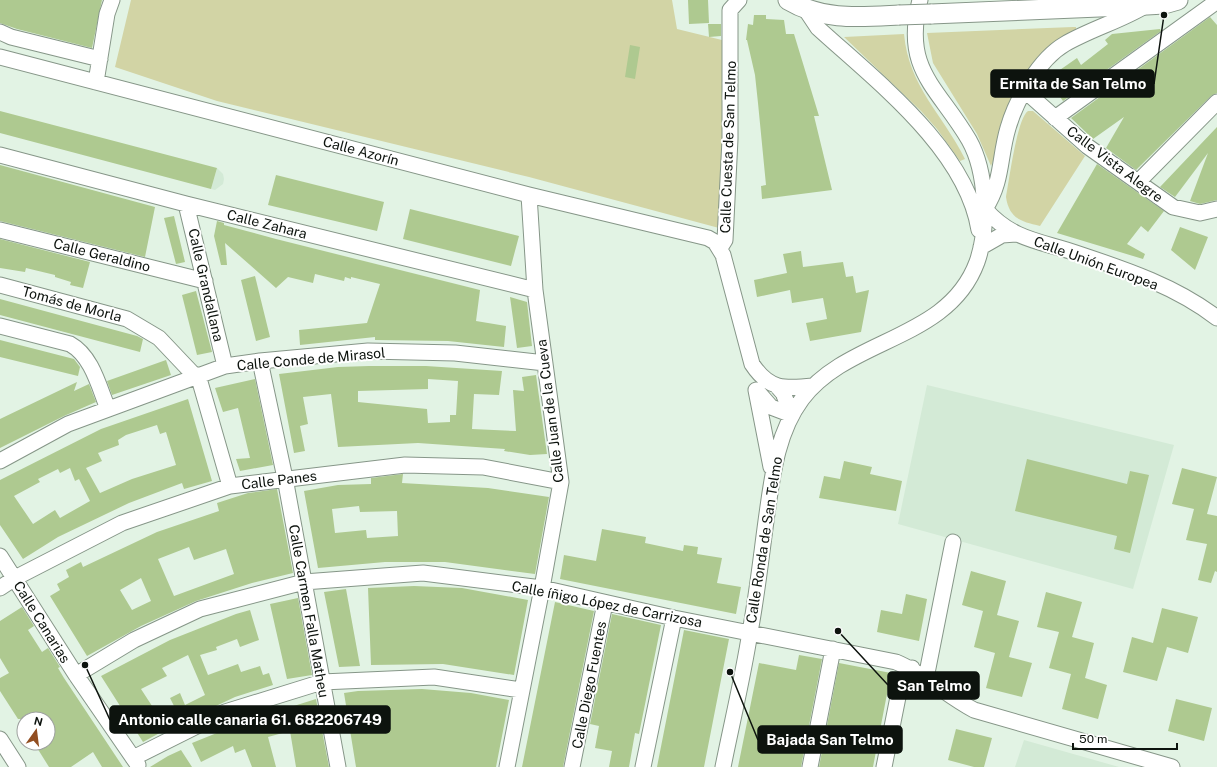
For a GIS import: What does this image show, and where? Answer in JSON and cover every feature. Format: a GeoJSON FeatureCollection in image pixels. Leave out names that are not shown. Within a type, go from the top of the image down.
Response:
{"type":"FeatureCollection","features":[{"type":"Feature","properties":{"kind":"main road","name":"Calle Ronda de San Telmo"},"geometry":{"type":"LineString","coordinates":[[796,3],[848,17],[899,15],[926,7],[1022,9],[1147,5],[1164,4],[1178,0]]}},
{"type":"Feature","properties":{"kind":"street"},"geometry":{"type":"LineString","coordinates":[[96,82],[107,14],[112,0]]}},
{"type":"Feature","properties":{"kind":"street","name":"Calle Cuesta de San Telmo"},"geometry":{"type":"LineString","coordinates":[[739,0],[730,10],[730,139],[725,240],[720,248],[724,255],[752,364],[758,374],[777,386],[790,388],[813,386]]}},
{"type":"Feature","properties":{"kind":"street","name":"Calle Ronda de San Telmo"},"geometry":{"type":"LineString","coordinates":[[1022,9],[1046,0]]}},
{"type":"Feature","properties":{"kind":"street"},"geometry":{"type":"LineString","coordinates":[[1055,118],[1216,2]]}},
{"type":"Feature","properties":{"kind":"street"},"geometry":{"type":"LineString","coordinates":[[796,3],[818,28],[922,125],[944,154],[958,177],[973,210],[978,228],[980,247]]}},
{"type":"Feature","properties":{"kind":"street","name":"Calle Ronda de San Telmo"},"geometry":{"type":"LineString","coordinates":[[985,209],[998,184],[1007,129],[1016,105],[1024,90],[1045,62],[1064,45],[1147,5]]}},
{"type":"Feature","properties":{"kind":"street","name":"Calle Ronda de San Telmo"},"geometry":{"type":"LineString","coordinates":[[722,767],[750,632],[772,476],[778,451],[792,415],[813,386],[836,367],[915,328],[937,315],[954,300],[977,262],[985,209],[978,162],[969,141],[932,89],[919,65],[916,39],[926,7]]}},
{"type":"Feature","properties":{"kind":"street"},"geometry":{"type":"LineString","coordinates":[[0,32],[11,37],[100,59]]}},
{"type":"Feature","properties":{"kind":"street","name":"Calle Azorín"},"geometry":{"type":"LineString","coordinates":[[0,57],[529,195],[708,238],[720,248]]}},
{"type":"Feature","properties":{"kind":"street","name":"Calle Vista Alegre"},"geometry":{"type":"LineString","coordinates":[[1024,90],[1087,146],[1173,207],[1200,213],[1217,209]]}},
{"type":"Feature","properties":{"kind":"street"},"geometry":{"type":"LineString","coordinates":[[1138,182],[1217,102]]}},
{"type":"Feature","properties":{"kind":"street","name":"Calle Zahara"},"geometry":{"type":"LineString","coordinates":[[0,155],[186,204],[535,290]]}},
{"type":"Feature","properties":{"kind":"street","name":"Calle Juan de la Cueva"},"geometry":{"type":"LineString","coordinates":[[507,767],[561,482],[535,290],[529,195]]}},
{"type":"Feature","properties":{"kind":"street","name":"Calle Grandallana"},"geometry":{"type":"LineString","coordinates":[[186,204],[225,366]]}},
{"type":"Feature","properties":{"kind":"street","name":"Calle Unión Europea"},"geometry":{"type":"LineString","coordinates":[[985,209],[1005,228],[1016,234],[1077,253],[1141,276],[1198,303],[1217,318]]}},
{"type":"Feature","properties":{"kind":"street","name":"Calle Geraldino"},"geometry":{"type":"LineString","coordinates":[[0,230],[205,281]]}},
{"type":"Feature","properties":{"kind":"street","name":"Calle Unión Europea"},"geometry":{"type":"LineString","coordinates":[[980,247],[1002,235],[1016,234]]}},
{"type":"Feature","properties":{"kind":"street","name":"Tomás de Morla"},"geometry":{"type":"LineString","coordinates":[[0,285],[127,319],[159,338],[196,376]]}},
{"type":"Feature","properties":{"kind":"street"},"geometry":{"type":"LineString","coordinates":[[0,326],[70,344],[79,349],[87,360],[108,409]]}},
{"type":"Feature","properties":{"kind":"street","name":"Calle Conde de Mirasol"},"geometry":{"type":"LineString","coordinates":[[0,461],[68,424],[225,366],[260,361],[368,351],[455,353],[546,363]]}},
{"type":"Feature","properties":{"kind":"street","name":"Calle Carmen Falla Matheu"},"geometry":{"type":"LineString","coordinates":[[260,361],[285,478],[338,767]]}},
{"type":"Feature","properties":{"kind":"street"},"geometry":{"type":"LineString","coordinates":[[752,364],[752,376],[772,476]]}},
{"type":"Feature","properties":{"kind":"street"},"geometry":{"type":"LineString","coordinates":[[196,376],[230,486]]}},
{"type":"Feature","properties":{"kind":"street"},"geometry":{"type":"LineString","coordinates":[[777,386],[783,393],[792,415]]}},
{"type":"Feature","properties":{"kind":"street"},"geometry":{"type":"LineString","coordinates":[[756,390],[771,407],[792,415]]}},
{"type":"Feature","properties":{"kind":"street","name":"Calle Panes"},"geometry":{"type":"LineString","coordinates":[[0,588],[15,578],[122,523],[230,486],[285,478],[405,465],[483,468],[561,482]]}},
{"type":"Feature","properties":{"kind":"street"},"geometry":{"type":"LineString","coordinates":[[926,678],[953,542]]}},
{"type":"Feature","properties":{"kind":"street","name":"Calle Canarias"},"geometry":{"type":"LineString","coordinates":[[0,556],[76,675],[136,763]]}},
{"type":"Feature","properties":{"kind":"street","name":"Calle íñigo López de Carrizosa"},"geometry":{"type":"LineString","coordinates":[[76,675],[134,640],[200,609],[304,582],[423,573],[542,588],[605,604],[750,632]]}},
{"type":"Feature","properties":{"kind":"street","name":"Calle Diego Fuentes"},"geometry":{"type":"LineString","coordinates":[[572,767],[605,604]]}},
{"type":"Feature","properties":{"kind":"street"},"geometry":{"type":"LineString","coordinates":[[644,767],[674,618]]}},
{"type":"Feature","properties":{"kind":"street"},"geometry":{"type":"LineString","coordinates":[[750,632],[896,662],[912,668],[962,704],[974,710],[1172,767]]}},
{"type":"Feature","properties":{"kind":"street"},"geometry":{"type":"LineString","coordinates":[[810,767],[833,649]]}},
{"type":"Feature","properties":{"kind":"street"},"geometry":{"type":"LineString","coordinates":[[884,767],[898,697],[912,668]]}},
{"type":"Feature","properties":{"kind":"street"},"geometry":{"type":"LineString","coordinates":[[136,763],[225,712],[322,682],[434,677],[521,690]]}},
{"type":"Feature","properties":{"kind":"street"},"geometry":{"type":"LineString","coordinates":[[0,739],[18,767]]}},
{"type":"Feature","properties":{"kind":"shaded area"},"geometry":{"type":"Polygon","coordinates":[[[217,168],[223,174],[224,179],[223,184],[215,190],[211,189],[217,168]]]}},
{"type":"Feature","properties":{"kind":"shaded area"},"geometry":{"type":"Polygon","coordinates":[[[927,385],[1174,445],[1133,589],[898,524],[927,385]]]}},
{"type":"Feature","properties":{"kind":"shaded area"},"geometry":{"type":"Polygon","coordinates":[[[1024,740],[1119,767],[1015,767],[1024,740]]]}},
{"type":"Feature","properties":{"kind":"green space"},"geometry":{"type":"Polygon","coordinates":[[[131,0],[672,0],[677,29],[726,41],[719,228],[529,177],[217,101],[115,67],[131,0]]]}},
{"type":"Feature","properties":{"kind":"green space"},"geometry":{"type":"Polygon","coordinates":[[[1076,27],[1076,30],[1050,48],[1039,59],[1020,84],[1005,112],[991,166],[977,134],[933,63],[927,33],[1076,27]]]}},
{"type":"Feature","properties":{"kind":"green space"},"geometry":{"type":"Polygon","coordinates":[[[904,34],[907,53],[919,85],[965,159],[960,161],[937,129],[921,111],[844,37],[904,34]]]}},
{"type":"Feature","properties":{"kind":"green space"},"geometry":{"type":"Polygon","coordinates":[[[1028,111],[1033,111],[1085,156],[1040,226],[1027,223],[1017,218],[1010,210],[1006,197],[1020,125],[1028,111]]]}},
{"type":"Feature","properties":{"kind":"building"},"geometry":{"type":"Polygon","coordinates":[[[0,0],[102,0],[92,48],[17,29],[0,23],[0,0]]]}},
{"type":"Feature","properties":{"kind":"building"},"geometry":{"type":"Polygon","coordinates":[[[688,0],[708,0],[709,23],[689,24],[688,0]]]}},
{"type":"Feature","properties":{"kind":"building"},"geometry":{"type":"Polygon","coordinates":[[[754,15],[766,15],[766,19],[784,20],[786,34],[794,34],[819,116],[814,116],[832,190],[762,199],[761,186],[766,185],[758,103],[755,75],[746,40],[748,24],[753,25],[754,15]]]}},
{"type":"Feature","properties":{"kind":"building"},"geometry":{"type":"Polygon","coordinates":[[[1210,17],[1217,25],[1217,93],[1211,96],[1136,170],[1106,148],[1124,117],[1093,139],[1071,118],[1210,17]]]}},
{"type":"Feature","properties":{"kind":"building"},"geometry":{"type":"Polygon","coordinates":[[[708,24],[721,24],[721,36],[709,37],[708,24]]]}},
{"type":"Feature","properties":{"kind":"building"},"geometry":{"type":"Polygon","coordinates":[[[1160,29],[1161,31],[1063,101],[1047,79],[1077,58],[1081,65],[1108,44],[1105,40],[1112,34],[1160,29]]]}},
{"type":"Feature","properties":{"kind":"building"},"geometry":{"type":"Polygon","coordinates":[[[630,45],[640,47],[635,79],[625,77],[630,45]]]}},
{"type":"Feature","properties":{"kind":"building"},"geometry":{"type":"Polygon","coordinates":[[[0,111],[217,168],[211,189],[0,133],[0,111]]]}},
{"type":"Feature","properties":{"kind":"building"},"geometry":{"type":"Polygon","coordinates":[[[1217,127],[1217,200],[1200,204],[1190,201],[1208,153],[1175,197],[1160,187],[1217,127]]]}},
{"type":"Feature","properties":{"kind":"building"},"geometry":{"type":"Polygon","coordinates":[[[1097,164],[1164,211],[1148,232],[1141,226],[1127,244],[1145,254],[1143,259],[1057,233],[1097,164]]]}},
{"type":"Feature","properties":{"kind":"building"},"geometry":{"type":"Polygon","coordinates":[[[0,165],[155,207],[145,257],[0,221],[0,165]]]}},
{"type":"Feature","properties":{"kind":"building"},"geometry":{"type":"Polygon","coordinates":[[[276,175],[384,202],[377,231],[268,205],[276,175]]]}},
{"type":"Feature","properties":{"kind":"building"},"geometry":{"type":"Polygon","coordinates":[[[410,209],[519,236],[511,266],[403,239],[410,209]]]}},
{"type":"Feature","properties":{"kind":"building"},"geometry":{"type":"Polygon","coordinates":[[[174,216],[185,262],[176,264],[164,218],[174,216]]]}},
{"type":"Feature","properties":{"kind":"building"},"geometry":{"type":"Polygon","coordinates":[[[217,221],[224,223],[224,225],[276,239],[480,290],[476,321],[506,326],[504,347],[448,341],[375,340],[375,337],[300,345],[299,330],[367,323],[380,284],[351,277],[351,279],[345,277],[344,281],[315,274],[313,283],[288,277],[276,288],[225,243],[227,265],[221,265],[214,236],[217,221]]]}},
{"type":"Feature","properties":{"kind":"building"},"geometry":{"type":"Polygon","coordinates":[[[1180,227],[1208,237],[1195,270],[1171,250],[1180,227]]]}},
{"type":"Feature","properties":{"kind":"building"},"geometry":{"type":"Polygon","coordinates":[[[0,239],[90,262],[83,288],[70,285],[71,282],[55,277],[55,275],[26,268],[25,272],[0,268],[0,239]]]}},
{"type":"Feature","properties":{"kind":"building"},"geometry":{"type":"Polygon","coordinates":[[[801,251],[803,267],[843,262],[846,277],[853,276],[856,293],[869,290],[861,332],[810,341],[806,323],[827,319],[823,298],[792,303],[790,290],[757,297],[754,280],[787,273],[783,254],[801,251]]]}},
{"type":"Feature","properties":{"kind":"building"},"geometry":{"type":"Polygon","coordinates":[[[255,276],[270,337],[256,341],[241,280],[255,276]]]}},
{"type":"Feature","properties":{"kind":"building"},"geometry":{"type":"Polygon","coordinates":[[[196,291],[212,352],[197,355],[182,295],[196,291]]]}},
{"type":"Feature","properties":{"kind":"building"},"geometry":{"type":"Polygon","coordinates":[[[510,297],[527,302],[532,346],[517,348],[510,297]]]}},
{"type":"Feature","properties":{"kind":"building"},"geometry":{"type":"Polygon","coordinates":[[[0,299],[137,336],[143,339],[140,352],[0,315],[0,299]]]}},
{"type":"Feature","properties":{"kind":"building"},"geometry":{"type":"Polygon","coordinates":[[[0,340],[74,359],[80,367],[78,376],[0,357],[0,340]]]}},
{"type":"Feature","properties":{"kind":"building"},"geometry":{"type":"Polygon","coordinates":[[[166,360],[171,375],[112,395],[107,381],[166,360]]]}},
{"type":"Feature","properties":{"kind":"building"},"geometry":{"type":"Polygon","coordinates":[[[426,366],[502,371],[499,395],[474,394],[472,429],[516,431],[513,390],[524,391],[522,377],[536,375],[547,454],[530,455],[504,451],[505,449],[418,443],[338,447],[331,394],[303,397],[308,424],[300,426],[305,451],[294,453],[279,374],[338,367],[426,366]],[[428,379],[428,389],[358,391],[358,402],[427,409],[428,423],[450,422],[450,415],[456,415],[458,381],[428,379]]]}},
{"type":"Feature","properties":{"kind":"building"},"geometry":{"type":"Polygon","coordinates":[[[255,379],[273,465],[240,471],[236,459],[250,458],[238,408],[223,412],[215,388],[255,379]]]}},
{"type":"Feature","properties":{"kind":"building"},"geometry":{"type":"Polygon","coordinates":[[[77,382],[74,391],[89,384],[96,402],[64,416],[0,448],[0,419],[77,382]]]}},
{"type":"Feature","properties":{"kind":"building"},"geometry":{"type":"Polygon","coordinates":[[[188,399],[212,481],[184,489],[182,483],[129,503],[58,537],[23,559],[0,525],[0,480],[101,429],[188,399]],[[157,425],[126,435],[118,440],[119,445],[98,453],[102,461],[86,468],[100,493],[132,479],[176,465],[166,432],[160,434],[157,425]],[[70,468],[60,473],[58,469],[38,479],[40,482],[14,496],[33,524],[55,510],[60,518],[90,501],[79,479],[75,481],[70,468]]]}},
{"type":"Feature","properties":{"kind":"building"},"geometry":{"type":"Polygon","coordinates":[[[1027,459],[1127,484],[1130,471],[1149,475],[1130,553],[1114,549],[1117,536],[1015,511],[1027,459]]]}},
{"type":"Feature","properties":{"kind":"building"},"geometry":{"type":"Polygon","coordinates":[[[844,461],[872,467],[870,474],[902,481],[896,511],[819,498],[824,476],[840,479],[844,461]]]}},
{"type":"Feature","properties":{"kind":"building"},"geometry":{"type":"Polygon","coordinates":[[[1182,468],[1217,477],[1207,514],[1217,516],[1217,572],[1215,571],[1211,583],[1198,580],[1207,544],[1186,540],[1194,509],[1172,504],[1182,468]]]}},
{"type":"Feature","properties":{"kind":"building"},"geometry":{"type":"Polygon","coordinates":[[[403,474],[402,483],[488,488],[549,497],[535,574],[445,562],[385,562],[318,568],[304,491],[338,485],[371,484],[371,478],[403,474]],[[359,506],[332,509],[335,533],[366,530],[367,538],[398,536],[397,511],[360,512],[359,506]]]}},
{"type":"Feature","properties":{"kind":"building"},"geometry":{"type":"Polygon","coordinates":[[[277,489],[293,573],[252,583],[196,601],[141,626],[87,656],[50,596],[60,590],[57,584],[69,577],[66,570],[81,562],[83,567],[157,532],[219,511],[217,503],[248,493],[277,489]],[[189,547],[158,559],[174,596],[234,574],[226,549],[194,560],[189,547]],[[141,578],[120,590],[132,610],[151,601],[141,578]]]}},
{"type":"Feature","properties":{"kind":"building"},"geometry":{"type":"Polygon","coordinates":[[[602,529],[646,537],[645,543],[683,551],[684,545],[698,547],[697,554],[722,558],[717,583],[741,587],[736,614],[560,579],[564,555],[596,561],[602,529]]]}},
{"type":"Feature","properties":{"kind":"building"},"geometry":{"type":"Polygon","coordinates":[[[971,571],[1006,581],[997,615],[1019,621],[1009,657],[1032,663],[1022,697],[986,688],[995,653],[974,647],[983,611],[962,605],[971,571]]]}},
{"type":"Feature","properties":{"kind":"building"},"geometry":{"type":"Polygon","coordinates":[[[414,586],[462,588],[528,600],[514,675],[443,664],[371,665],[368,588],[414,586]]]}},
{"type":"Feature","properties":{"kind":"building"},"geometry":{"type":"Polygon","coordinates":[[[346,589],[360,666],[339,667],[324,592],[346,589]]]}},
{"type":"Feature","properties":{"kind":"building"},"geometry":{"type":"Polygon","coordinates":[[[1046,592],[1082,602],[1072,637],[1094,643],[1085,678],[1107,685],[1098,719],[1062,709],[1071,674],[1049,668],[1059,632],[1037,627],[1046,592]]]}},
{"type":"Feature","properties":{"kind":"building"},"geometry":{"type":"Polygon","coordinates":[[[906,594],[927,599],[919,641],[877,632],[881,610],[902,614],[906,594]]]}},
{"type":"Feature","properties":{"kind":"building"},"geometry":{"type":"Polygon","coordinates":[[[298,598],[312,675],[287,679],[270,604],[298,598]]]}},
{"type":"Feature","properties":{"kind":"building"},"geometry":{"type":"Polygon","coordinates":[[[555,602],[594,611],[563,767],[522,767],[555,602]]]}},
{"type":"Feature","properties":{"kind":"building"},"geometry":{"type":"Polygon","coordinates":[[[22,607],[34,626],[28,630],[42,652],[48,648],[60,667],[58,668],[64,678],[123,767],[102,767],[93,752],[71,767],[49,767],[39,751],[56,751],[56,711],[16,711],[16,716],[0,691],[0,678],[9,673],[0,658],[0,621],[22,607]]]}},
{"type":"Feature","properties":{"kind":"building"},"geometry":{"type":"Polygon","coordinates":[[[1162,608],[1198,617],[1188,653],[1167,647],[1157,681],[1123,672],[1132,637],[1153,643],[1162,608]]]}},
{"type":"Feature","properties":{"kind":"building"},"geometry":{"type":"Polygon","coordinates":[[[250,610],[259,640],[240,647],[237,639],[216,647],[217,650],[200,655],[208,675],[238,664],[241,672],[260,666],[263,675],[269,673],[273,685],[235,697],[182,722],[170,698],[180,693],[185,705],[205,695],[188,655],[162,668],[167,676],[141,689],[167,729],[143,742],[101,676],[170,640],[250,610]]]}},
{"type":"Feature","properties":{"kind":"building"},"geometry":{"type":"Polygon","coordinates":[[[612,614],[661,625],[639,734],[635,733],[629,767],[609,767],[612,751],[595,748],[599,726],[590,724],[612,614]]]}},
{"type":"Feature","properties":{"kind":"building"},"geometry":{"type":"Polygon","coordinates":[[[684,630],[729,639],[704,767],[657,767],[684,630]]]}},
{"type":"Feature","properties":{"kind":"building"},"geometry":{"type":"Polygon","coordinates":[[[799,655],[822,659],[801,767],[738,767],[759,663],[796,670],[799,655]]]}},
{"type":"Feature","properties":{"kind":"building"},"geometry":{"type":"Polygon","coordinates":[[[839,663],[891,673],[873,767],[819,767],[839,663]]]}},
{"type":"Feature","properties":{"kind":"building"},"geometry":{"type":"Polygon","coordinates":[[[422,689],[471,693],[509,700],[496,767],[356,767],[344,693],[358,691],[422,689]]]}},
{"type":"Feature","properties":{"kind":"building"},"geometry":{"type":"Polygon","coordinates":[[[316,699],[329,767],[296,767],[290,731],[268,737],[276,767],[252,767],[245,749],[235,753],[233,746],[201,762],[192,743],[249,720],[316,699]]]}},
{"type":"Feature","properties":{"kind":"building"},"geometry":{"type":"Polygon","coordinates":[[[1176,699],[1212,708],[1204,741],[1168,731],[1176,699]]]}},
{"type":"Feature","properties":{"kind":"building"},"geometry":{"type":"Polygon","coordinates":[[[956,729],[992,738],[984,767],[974,767],[948,760],[956,729]]]}},
{"type":"Feature","properties":{"kind":"building"},"geometry":{"type":"Polygon","coordinates":[[[181,750],[192,767],[150,767],[168,756],[181,750]]]}},
{"type":"Feature","properties":{"kind":"place","name":"Ermita de San Telmo"},"geometry":{"type":"Point","coordinates":[1164,15]}},
{"type":"Feature","properties":{"kind":"place","name":"San Telmo"},"geometry":{"type":"Point","coordinates":[838,631]}},
{"type":"Feature","properties":{"kind":"place","name":"Antonio calle canaria 61. 682206749"},"geometry":{"type":"Point","coordinates":[85,665]}},
{"type":"Feature","properties":{"kind":"place","name":"Bajada San Telmo"},"geometry":{"type":"Point","coordinates":[730,672]}}]}
